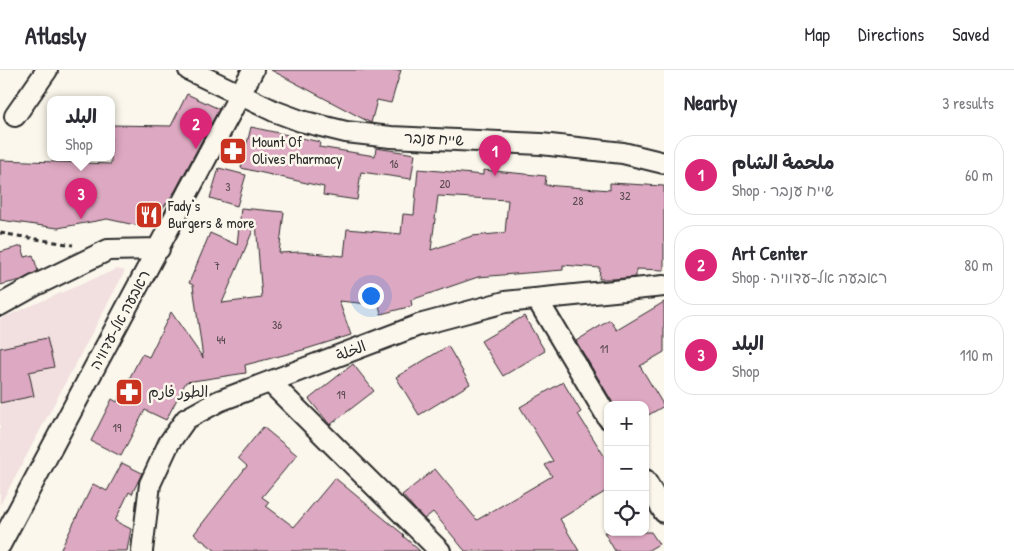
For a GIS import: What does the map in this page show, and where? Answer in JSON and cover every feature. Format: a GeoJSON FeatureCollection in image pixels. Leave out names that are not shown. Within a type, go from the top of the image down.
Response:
{"type":"FeatureCollection","features":[{"type":"Feature","properties":{"kind":"street"},"geometry":{"type":"LineString","coordinates":[[15,116],[48,70]]}},
{"type":"Feature","properties":{"kind":"street","name":"שייח ענבר"},"geometry":{"type":"LineString","coordinates":[[189,70],[274,111],[301,121],[346,132],[391,137],[540,144],[622,153],[664,163]]}},
{"type":"Feature","properties":{"kind":"street","name":"ראבעה אל-עדוויה"},"geometry":{"type":"LineString","coordinates":[[0,545],[159,249],[252,70]]}},
{"type":"Feature","properties":{"kind":"street"},"geometry":{"type":"LineString","coordinates":[[0,305],[34,286],[108,250],[159,249]]}},
{"type":"Feature","properties":{"kind":"street","name":"الخلة"},"geometry":{"type":"LineString","coordinates":[[142,551],[150,484],[169,443],[186,419],[219,401],[419,325],[505,302],[664,286]]}},
{"type":"Feature","properties":{"kind":"street"},"geometry":{"type":"LineString","coordinates":[[537,299],[604,411]]}},
{"type":"Feature","properties":{"kind":"street"},"geometry":{"type":"LineString","coordinates":[[270,382],[440,551]]}},
{"type":"Feature","properties":{"kind":"street"},"geometry":{"type":"LineString","coordinates":[[649,487],[664,512]]}},
{"type":"Feature","properties":{"kind":"path"},"geometry":{"type":"LineString","coordinates":[[0,233],[78,245]]}},
{"type":"Feature","properties":{"kind":"shaded area"},"geometry":{"type":"Polygon","coordinates":[[[117,269],[125,271],[0,505],[0,319],[117,269]]]}},
{"type":"Feature","properties":{"kind":"building"},"geometry":{"type":"Polygon","coordinates":[[[271,70],[401,70],[391,103],[377,100],[371,123],[271,70]]]}},
{"type":"Feature","properties":{"kind":"building"},"geometry":{"type":"Polygon","coordinates":[[[187,94],[219,109],[175,191],[149,228],[107,219],[58,228],[0,220],[0,160],[111,164],[111,161],[115,161],[115,125],[171,126],[187,94]]]}},
{"type":"Feature","properties":{"kind":"building"},"geometry":{"type":"Polygon","coordinates":[[[251,127],[320,142],[319,147],[375,156],[376,148],[415,154],[411,179],[361,172],[357,200],[323,195],[324,187],[241,168],[251,127]]]}},
{"type":"Feature","properties":{"kind":"building"},"geometry":{"type":"Polygon","coordinates":[[[219,168],[246,175],[237,206],[210,198],[219,168]]]}},
{"type":"Feature","properties":{"kind":"building"},"geometry":{"type":"Polygon","coordinates":[[[418,169],[483,175],[483,170],[546,176],[545,185],[610,190],[610,183],[664,186],[664,270],[636,269],[636,277],[599,279],[600,268],[563,265],[563,270],[478,277],[411,300],[412,306],[381,314],[379,305],[339,301],[351,335],[245,365],[246,373],[186,382],[166,420],[145,410],[121,456],[91,441],[112,399],[117,402],[142,354],[149,357],[171,312],[203,358],[193,285],[189,283],[210,233],[237,245],[241,208],[284,212],[279,253],[300,252],[344,256],[347,229],[401,234],[403,214],[414,215],[418,169]],[[438,196],[431,250],[472,236],[505,233],[508,200],[438,196]],[[256,223],[238,266],[222,303],[262,298],[256,223]]]}},
{"type":"Feature","properties":{"kind":"building"},"geometry":{"type":"Polygon","coordinates":[[[22,246],[25,257],[33,255],[38,271],[21,280],[0,285],[0,252],[22,246]]]}},
{"type":"Feature","properties":{"kind":"building"},"geometry":{"type":"Polygon","coordinates":[[[664,302],[664,352],[640,366],[664,406],[649,415],[649,401],[612,401],[576,341],[610,320],[617,330],[664,302]]]}},
{"type":"Feature","properties":{"kind":"building"},"geometry":{"type":"Polygon","coordinates":[[[524,316],[545,351],[503,376],[481,341],[524,316]]]}},
{"type":"Feature","properties":{"kind":"building"},"geometry":{"type":"Polygon","coordinates":[[[47,338],[54,367],[29,372],[34,396],[0,403],[0,348],[47,338]]]}},
{"type":"Feature","properties":{"kind":"building"},"geometry":{"type":"Polygon","coordinates":[[[448,346],[470,384],[419,415],[396,377],[448,346]]]}},
{"type":"Feature","properties":{"kind":"building"},"geometry":{"type":"Polygon","coordinates":[[[353,364],[374,391],[330,425],[309,399],[353,364]]]}},
{"type":"Feature","properties":{"kind":"building"},"geometry":{"type":"Polygon","coordinates":[[[563,382],[581,412],[578,414],[604,456],[604,492],[560,519],[579,551],[465,551],[433,512],[424,519],[402,495],[435,469],[477,520],[552,476],[545,465],[553,461],[520,407],[563,382]]]}},
{"type":"Feature","properties":{"kind":"building"},"geometry":{"type":"Polygon","coordinates":[[[263,427],[297,455],[262,497],[269,502],[266,506],[294,527],[335,478],[404,535],[420,551],[216,551],[194,534],[247,466],[238,458],[263,427]]]}},
{"type":"Feature","properties":{"kind":"building"},"geometry":{"type":"Polygon","coordinates":[[[122,463],[142,473],[132,494],[129,492],[115,521],[131,529],[127,551],[60,551],[93,484],[107,491],[122,463]]]}},
{"type":"Feature","properties":{"kind":"building"},"geometry":{"type":"Polygon","coordinates":[[[649,532],[651,532],[659,544],[647,551],[615,551],[606,536],[649,536],[649,532]]]}},
{"type":"Feature","properties":{"kind":"place","name":"Art Center"},"geometry":{"type":"Point","coordinates":[196,149]}},
{"type":"Feature","properties":{"kind":"place","name":"Mount Of Olives Pharmacy"},"geometry":{"type":"Point","coordinates":[233,151]}},
{"type":"Feature","properties":{"kind":"place","name":"ملحمة الشام"},"geometry":{"type":"Point","coordinates":[495,176]}},
{"type":"Feature","properties":{"kind":"place","name":"Fady‘s Burgers & more"},"geometry":{"type":"Point","coordinates":[149,215]}},
{"type":"Feature","properties":{"kind":"place","name":"البلد"},"geometry":{"type":"Point","coordinates":[81,219]}},
{"type":"Feature","properties":{"kind":"place","name":"الطور فارم"},"geometry":{"type":"Point","coordinates":[129,392]}}]}
